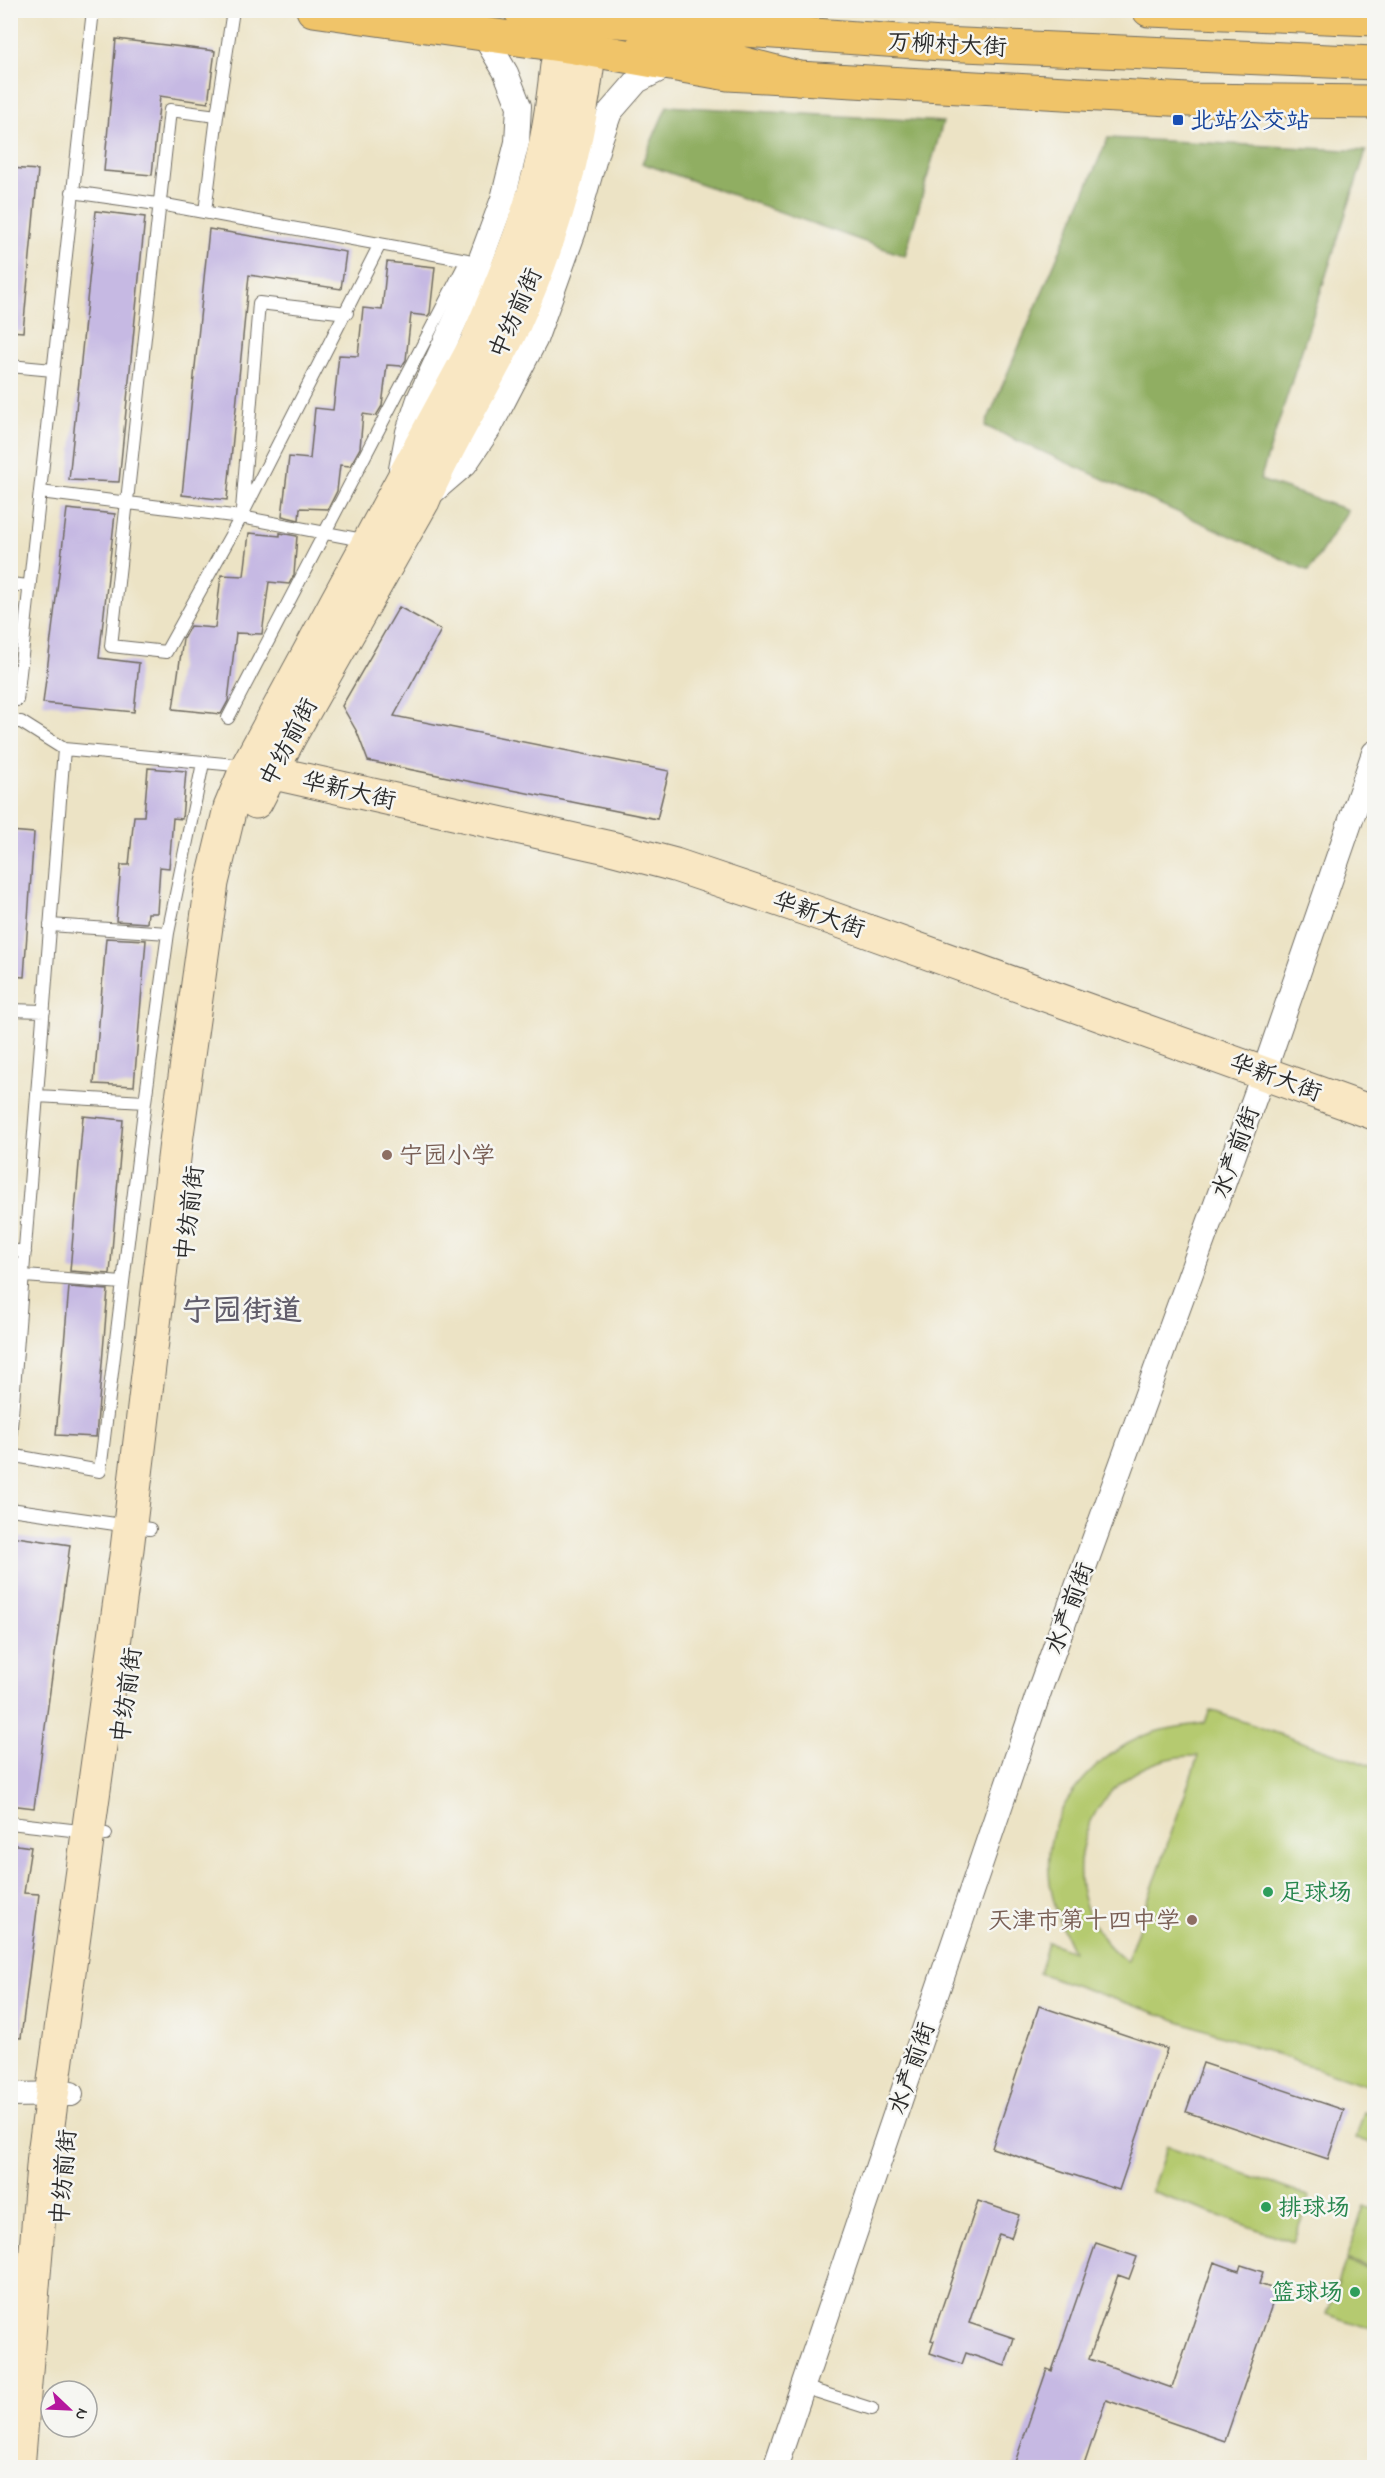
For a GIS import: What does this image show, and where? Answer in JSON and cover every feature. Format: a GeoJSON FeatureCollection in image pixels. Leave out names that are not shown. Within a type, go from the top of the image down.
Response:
{"type":"FeatureCollection","features":[{"type":"Feature","properties":{"kind":"main road"},"geometry":{"type":"LineString","coordinates":[[313,10],[483,33],[728,74],[1188,100],[1374,102]]}},
{"type":"Feature","properties":{"kind":"main road","name":"万柳村大街"},"geometry":{"type":"LineString","coordinates":[[520,10],[562,17],[942,44],[1374,63]]}},
{"type":"Feature","properties":{"kind":"main road"},"geometry":{"type":"LineString","coordinates":[[1149,10],[1374,19]]}},
{"type":"Feature","properties":{"kind":"main road"},"geometry":{"type":"LineString","coordinates":[[562,17],[799,78]]}},
{"type":"Feature","properties":{"kind":"street"},"geometry":{"type":"LineString","coordinates":[[411,492],[408,432],[419,399],[469,291],[502,199],[517,142],[519,106],[506,74],[483,33]]}},
{"type":"Feature","properties":{"kind":"street"},"geometry":{"type":"LineString","coordinates":[[259,770],[369,541],[411,492],[465,464],[490,427],[535,340],[574,231],[610,112],[637,81],[670,64]]}},
{"type":"Feature","properties":{"kind":"street","name":"中纺前街"},"geometry":{"type":"LineString","coordinates":[[37,2468],[62,2094],[140,1528],[238,851],[250,814],[259,770],[411,492],[438,463],[514,324],[536,269],[572,155],[581,113],[572,67]]}},
{"type":"Feature","properties":{"kind":"street","name":"水产前街"},"geometry":{"type":"LineString","coordinates":[[775,2468],[1042,1683],[1264,1072],[1374,753]]}},
{"type":"Feature","properties":{"kind":"street","name":"华新大街"},"geometry":{"type":"LineString","coordinates":[[259,770],[611,848],[675,866],[815,912],[1374,1113]]}},
{"type":"Feature","properties":{"kind":"street"},"geometry":{"type":"LineString","coordinates":[[10,2095],[62,2094],[44,2154],[18,2468]]}},
{"type":"Feature","properties":{"kind":"lane"},"geometry":{"type":"LineString","coordinates":[[17,700],[93,10]]}},
{"type":"Feature","properties":{"kind":"lane"},"geometry":{"type":"LineString","coordinates":[[206,212],[217,116],[233,10]]}},
{"type":"Feature","properties":{"kind":"lane"},"geometry":{"type":"LineString","coordinates":[[217,116],[170,110],[111,645],[166,652],[241,517],[381,244]]}},
{"type":"Feature","properties":{"kind":"lane"},"geometry":{"type":"LineString","coordinates":[[72,192],[160,204],[467,260],[228,718]]}},
{"type":"Feature","properties":{"kind":"lane"},"geometry":{"type":"LineString","coordinates":[[241,517],[259,303],[347,313]]}},
{"type":"Feature","properties":{"kind":"lane"},"geometry":{"type":"LineString","coordinates":[[10,366],[53,370]]}},
{"type":"Feature","properties":{"kind":"lane"},"geometry":{"type":"LineString","coordinates":[[40,492],[241,517],[369,541]]}},
{"type":"Feature","properties":{"kind":"lane"},"geometry":{"type":"LineString","coordinates":[[10,584],[29,586]]}},
{"type":"Feature","properties":{"kind":"lane"},"geometry":{"type":"LineString","coordinates":[[10,722],[21,722],[64,749],[259,770]]}},
{"type":"Feature","properties":{"kind":"lane"},"geometry":{"type":"LineString","coordinates":[[10,1440],[64,749]]}},
{"type":"Feature","properties":{"kind":"lane"},"geometry":{"type":"LineString","coordinates":[[10,1455],[100,1471],[168,933],[203,763]]}},
{"type":"Feature","properties":{"kind":"lane"},"geometry":{"type":"LineString","coordinates":[[50,925],[168,933]]}},
{"type":"Feature","properties":{"kind":"lane"},"geometry":{"type":"LineString","coordinates":[[10,1010],[44,1011]]}},
{"type":"Feature","properties":{"kind":"lane"},"geometry":{"type":"LineString","coordinates":[[37,1096],[145,1102]]}},
{"type":"Feature","properties":{"kind":"lane"},"geometry":{"type":"LineString","coordinates":[[10,1250],[25,1252]]}},
{"type":"Feature","properties":{"kind":"lane"},"geometry":{"type":"LineString","coordinates":[[24,1276],[123,1283]]}},
{"type":"Feature","properties":{"kind":"lane"},"geometry":{"type":"LineString","coordinates":[[10,1509],[140,1528]]}},
{"type":"Feature","properties":{"kind":"lane"},"geometry":{"type":"LineString","coordinates":[[10,1823],[97,1833]]}},
{"type":"Feature","properties":{"kind":"lane"},"geometry":{"type":"LineString","coordinates":[[803,2387],[872,2409]]}},
{"type":"Feature","properties":{"kind":"green space"},"geometry":{"type":"Polygon","coordinates":[[[667,106],[943,122],[905,256],[642,163],[667,106]]]}},
{"type":"Feature","properties":{"kind":"green space"},"geometry":{"type":"Polygon","coordinates":[[[1108,138],[1366,151],[1260,480],[1348,510],[1309,571],[985,426],[1108,138]]]}},
{"type":"Feature","properties":{"kind":"green space"},"geometry":{"type":"Polygon","coordinates":[[[1210,1710],[1374,1767],[1374,2088],[1039,1973],[1048,1942],[1073,1951],[1053,1900],[1049,1859],[1055,1826],[1074,1791],[1103,1761],[1137,1739],[1161,1730],[1205,1723],[1210,1710]],[[1198,1756],[1159,1762],[1127,1778],[1103,1802],[1087,1832],[1080,1865],[1084,1899],[1099,1932],[1127,1961],[1198,1756]]]}},
{"type":"Feature","properties":{"kind":"green space"},"geometry":{"type":"Polygon","coordinates":[[[1364,2111],[1374,2115],[1374,2144],[1356,2138],[1364,2111]]]}},
{"type":"Feature","properties":{"kind":"green space"},"geometry":{"type":"Polygon","coordinates":[[[1167,2146],[1310,2197],[1293,2242],[1151,2192],[1167,2146]]]}},
{"type":"Feature","properties":{"kind":"green space","name":"篮球场"},"geometry":{"type":"Polygon","coordinates":[[[1364,2206],[1374,2210],[1374,2269],[1346,2259],[1364,2206]]]}},
{"type":"Feature","properties":{"kind":"green space","name":"篮球场"},"geometry":{"type":"Polygon","coordinates":[[[1346,2261],[1374,2271],[1374,2330],[1327,2314],[1346,2261]]]}},
{"type":"Feature","properties":{"kind":"building"},"geometry":{"type":"Polygon","coordinates":[[[116,39],[215,51],[208,103],[160,96],[152,175],[104,171],[116,39]]]}},
{"type":"Feature","properties":{"kind":"building"},"geometry":{"type":"Polygon","coordinates":[[[10,168],[38,170],[23,332],[10,331],[10,168]]]}},
{"type":"Feature","properties":{"kind":"building"},"geometry":{"type":"Polygon","coordinates":[[[96,211],[145,217],[119,482],[69,480],[96,211]]]}},
{"type":"Feature","properties":{"kind":"building"},"geometry":{"type":"Polygon","coordinates":[[[209,229],[346,252],[341,289],[249,275],[227,500],[182,495],[209,229]]]}},
{"type":"Feature","properties":{"kind":"building"},"geometry":{"type":"Polygon","coordinates":[[[387,262],[435,267],[430,313],[428,316],[411,314],[406,360],[402,366],[387,365],[382,406],[376,416],[363,414],[360,448],[350,466],[340,465],[337,491],[328,509],[300,508],[299,520],[282,516],[289,457],[310,459],[315,408],[333,410],[339,355],[358,356],[363,308],[382,310],[387,262]]]}},
{"type":"Feature","properties":{"kind":"building"},"geometry":{"type":"Polygon","coordinates":[[[67,509],[115,514],[99,658],[139,663],[134,712],[43,703],[67,509]]]}},
{"type":"Feature","properties":{"kind":"building"},"geometry":{"type":"Polygon","coordinates":[[[249,533],[280,536],[280,533],[297,536],[294,575],[289,584],[269,582],[262,634],[236,633],[228,701],[221,714],[173,709],[183,639],[190,626],[215,628],[221,575],[244,576],[249,533]]]}},
{"type":"Feature","properties":{"kind":"building"},"geometry":{"type":"Polygon","coordinates":[[[399,607],[441,630],[394,716],[669,771],[657,819],[368,761],[357,732],[342,706],[399,607]]]}},
{"type":"Feature","properties":{"kind":"building"},"geometry":{"type":"Polygon","coordinates":[[[148,768],[186,771],[182,819],[173,818],[169,868],[160,867],[157,913],[148,913],[147,923],[116,921],[121,865],[129,865],[134,816],[144,816],[148,768]]]}},
{"type":"Feature","properties":{"kind":"building"},"geometry":{"type":"Polygon","coordinates":[[[10,831],[34,833],[24,977],[10,976],[10,831]]]}},
{"type":"Feature","properties":{"kind":"building"},"geometry":{"type":"Polygon","coordinates":[[[106,938],[146,940],[134,1086],[94,1084],[106,938]]]}},
{"type":"Feature","properties":{"kind":"building"},"geometry":{"type":"Polygon","coordinates":[[[83,1116],[123,1120],[110,1274],[70,1271],[83,1116]]]}},
{"type":"Feature","properties":{"kind":"building"},"geometry":{"type":"Polygon","coordinates":[[[69,1287],[108,1290],[96,1437],[56,1435],[69,1287]]]}},
{"type":"Feature","properties":{"kind":"building"},"geometry":{"type":"Polygon","coordinates":[[[10,1536],[70,1545],[34,1808],[10,1805],[10,1536]]]}},
{"type":"Feature","properties":{"kind":"building"},"geometry":{"type":"Polygon","coordinates":[[[10,1844],[31,1847],[24,1893],[39,1894],[21,2038],[10,2037],[10,1844]]]}},
{"type":"Feature","properties":{"kind":"building"},"geometry":{"type":"Polygon","coordinates":[[[1039,2006],[1167,2049],[1119,2190],[992,2148],[1039,2006]]]}},
{"type":"Feature","properties":{"kind":"building"},"geometry":{"type":"Polygon","coordinates":[[[1203,2063],[1344,2110],[1328,2159],[1186,2112],[1203,2063]]]}},
{"type":"Feature","properties":{"kind":"building"},"geometry":{"type":"Polygon","coordinates":[[[978,2201],[1019,2215],[1011,2238],[999,2234],[969,2323],[1014,2338],[1005,2366],[966,2353],[962,2364],[930,2353],[934,2341],[931,2340],[978,2201]]]}},
{"type":"Feature","properties":{"kind":"building"},"geometry":{"type":"Polygon","coordinates":[[[1096,2243],[1137,2257],[1129,2279],[1118,2275],[1089,2359],[1172,2388],[1214,2262],[1239,2271],[1241,2265],[1263,2272],[1259,2284],[1277,2290],[1225,2441],[1106,2400],[1083,2468],[1013,2468],[1047,2369],[1052,2371],[1096,2243]]]}},
{"type":"Feature","properties":{"kind":"place","name":"北站公交站"},"geometry":{"type":"Point","coordinates":[1178,120]}},
{"type":"Feature","properties":{"kind":"place","name":"宁园小学"},"geometry":{"type":"Point","coordinates":[387,1155]}},
{"type":"Feature","properties":{"kind":"place","name":"足球场"},"geometry":{"type":"Point","coordinates":[1268,1892]}},
{"type":"Feature","properties":{"kind":"place","name":"天津市第十四中学"},"geometry":{"type":"Point","coordinates":[1192,1920]}},
{"type":"Feature","properties":{"kind":"place","name":"排球场"},"geometry":{"type":"Point","coordinates":[1266,2207]}},
{"type":"Feature","properties":{"kind":"place","name":"篮球场"},"geometry":{"type":"Point","coordinates":[1355,2292]}},
{"type":"Feature","properties":{"kind":"district","name":"宁园街道"},"geometry":{"type":"Point","coordinates":[242,1310]}}]}
